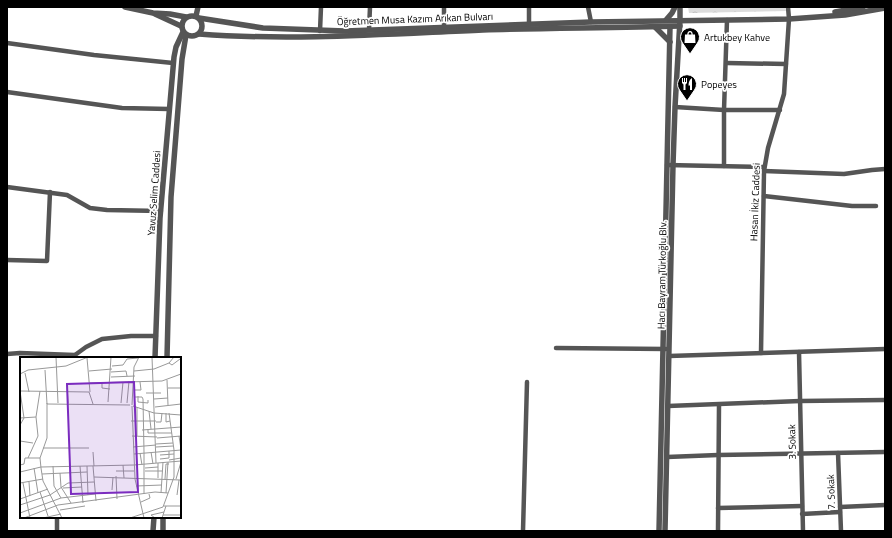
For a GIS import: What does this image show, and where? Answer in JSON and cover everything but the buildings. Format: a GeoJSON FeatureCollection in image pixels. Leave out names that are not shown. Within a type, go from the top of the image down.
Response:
{"type":"FeatureCollection","features":[{"type":"Feature","properties":{"kind":"street"},"geometry":{"type":"LineString","coordinates":[[125,7],[153,13],[197,17],[201,21],[202,28],[199,34],[192,36],[185,34],[181,26],[153,13]]}},
{"type":"Feature","properties":{"kind":"street"},"geometry":{"type":"LineString","coordinates":[[197,17],[198,7]]}},
{"type":"Feature","properties":{"kind":"street"},"geometry":{"type":"LineString","coordinates":[[320,30],[321,7]]}},
{"type":"Feature","properties":{"kind":"street"},"geometry":{"type":"LineString","coordinates":[[369,33],[370,7]]}},
{"type":"Feature","properties":{"kind":"street"},"geometry":{"type":"LineString","coordinates":[[444,7],[444,28]]}},
{"type":"Feature","properties":{"kind":"street"},"geometry":{"type":"LineString","coordinates":[[529,7],[529,24]]}},
{"type":"Feature","properties":{"kind":"street"},"geometry":{"type":"LineString","coordinates":[[588,7],[591,25]]}},
{"type":"Feature","properties":{"kind":"street"},"geometry":{"type":"LineString","coordinates":[[666,20],[675,7]]}},
{"type":"Feature","properties":{"kind":"street","name":"Hacı Bayram Türkoğlu Blv."},"geometry":{"type":"LineString","coordinates":[[670,165],[675,107],[680,7]]}},
{"type":"Feature","properties":{"kind":"street","name":"Hasan İkiz Caddesi"},"geometry":{"type":"LineString","coordinates":[[761,353],[764,169],[768,148],[784,94],[789,19],[788,7]]}},
{"type":"Feature","properties":{"kind":"street"},"geometry":{"type":"LineString","coordinates":[[845,11],[863,7]]}},
{"type":"Feature","properties":{"kind":"street"},"geometry":{"type":"LineString","coordinates":[[680,23],[727,20],[789,19],[845,11],[885,8]]}},
{"type":"Feature","properties":{"kind":"street"},"geometry":{"type":"LineString","coordinates":[[181,26],[186,17]]}},
{"type":"Feature","properties":{"kind":"street","name":"Öğretmen Musa Kazım Arıkan Bulvarı"},"geometry":{"type":"LineString","coordinates":[[197,17],[263,28],[369,33],[502,30],[666,20],[680,23]]}},
{"type":"Feature","properties":{"kind":"street"},"geometry":{"type":"LineString","coordinates":[[724,166],[727,20]]}},
{"type":"Feature","properties":{"kind":"street","name":"Öğretmen Musa Kazım Arıkan Bulvarı"},"geometry":{"type":"LineString","coordinates":[[199,34],[296,37],[529,24],[670,27],[680,23]]}},
{"type":"Feature","properties":{"kind":"street"},"geometry":{"type":"LineString","coordinates":[[655,27],[670,42]]}},
{"type":"Feature","properties":{"kind":"street","name":"Hacı Bayram Türkoğlu Blv."},"geometry":{"type":"LineString","coordinates":[[658,531],[666,349],[670,165],[670,27]]}},
{"type":"Feature","properties":{"kind":"street","name":"Yavuz Selim Caddesi"},"geometry":{"type":"LineString","coordinates":[[155,357],[161,211],[173,64],[176,48],[185,34]]}},
{"type":"Feature","properties":{"kind":"street","name":"Yavuz Selim Caddesi"},"geometry":{"type":"LineString","coordinates":[[166,357],[171,197],[185,34]]}},
{"type":"Feature","properties":{"kind":"street"},"geometry":{"type":"LineString","coordinates":[[7,43],[173,64]]}},
{"type":"Feature","properties":{"kind":"street"},"geometry":{"type":"LineString","coordinates":[[726,63],[786,64]]}},
{"type":"Feature","properties":{"kind":"street"},"geometry":{"type":"LineString","coordinates":[[7,92],[122,108],[169,109]]}},
{"type":"Feature","properties":{"kind":"street"},"geometry":{"type":"LineString","coordinates":[[675,107],[724,110],[780,110]]}},
{"type":"Feature","properties":{"kind":"street"},"geometry":{"type":"LineString","coordinates":[[670,165],[724,166],[844,174],[885,169]]}},
{"type":"Feature","properties":{"kind":"street"},"geometry":{"type":"LineString","coordinates":[[7,187],[67,194],[90,208],[107,210],[161,211]]}},
{"type":"Feature","properties":{"kind":"street"},"geometry":{"type":"LineString","coordinates":[[7,260],[47,261],[50,192]]}},
{"type":"Feature","properties":{"kind":"street"},"geometry":{"type":"LineString","coordinates":[[764,196],[852,206],[876,206]]}},
{"type":"Feature","properties":{"kind":"street"},"geometry":{"type":"LineString","coordinates":[[7,354],[20,353],[74,357],[86,347],[102,339],[131,336],[167,335]]}},
{"type":"Feature","properties":{"kind":"street"},"geometry":{"type":"LineString","coordinates":[[556,348],[666,349]]}},
{"type":"Feature","properties":{"kind":"street","name":"Hacı Bayram Türkoğlu Blv."},"geometry":{"type":"LineString","coordinates":[[665,531],[669,356],[666,349]]}},
{"type":"Feature","properties":{"kind":"street"},"geometry":{"type":"LineString","coordinates":[[669,356],[885,349]]}},
{"type":"Feature","properties":{"kind":"street","name":"3. Sokak"},"geometry":{"type":"LineString","coordinates":[[799,352],[803,531]]}},
{"type":"Feature","properties":{"kind":"street"},"geometry":{"type":"LineString","coordinates":[[523,531],[527,382]]}},
{"type":"Feature","properties":{"kind":"street"},"geometry":{"type":"LineString","coordinates":[[668,406],[800,401],[885,400]]}},
{"type":"Feature","properties":{"kind":"street"},"geometry":{"type":"LineString","coordinates":[[718,531],[719,405]]}},
{"type":"Feature","properties":{"kind":"street"},"geometry":{"type":"LineString","coordinates":[[667,457],[885,452]]}},
{"type":"Feature","properties":{"kind":"street","name":"7. Sokak"},"geometry":{"type":"LineString","coordinates":[[838,453],[841,531]]}},
{"type":"Feature","properties":{"kind":"street"},"geometry":{"type":"LineString","coordinates":[[802,514],[885,505]]}},
{"type":"Feature","properties":{"kind":"street"},"geometry":{"type":"LineString","coordinates":[[718,508],[802,506]]}},
{"type":"Feature","properties":{"kind":"street"},"geometry":{"type":"LineString","coordinates":[[57,518],[57,531]]}},
{"type":"Feature","properties":{"kind":"street"},"geometry":{"type":"LineString","coordinates":[[153,531],[154,518]]}},
{"type":"Feature","properties":{"kind":"street"},"geometry":{"type":"LineString","coordinates":[[163,518],[163,531]]}},
{"type":"Feature","properties":{"kind":"green space"},"geometry":{"type":"Polygon","coordinates":[[[688,7],[785,7],[786,11],[689,13],[688,7]]]}},
{"type":"Feature","properties":{"kind":"place","name":"Artukbey Kahve"},"geometry":{"type":"Point","coordinates":[690,54]}},
{"type":"Feature","properties":{"kind":"place","name":"Popeyes"},"geometry":{"type":"Point","coordinates":[687,101]}}]}
